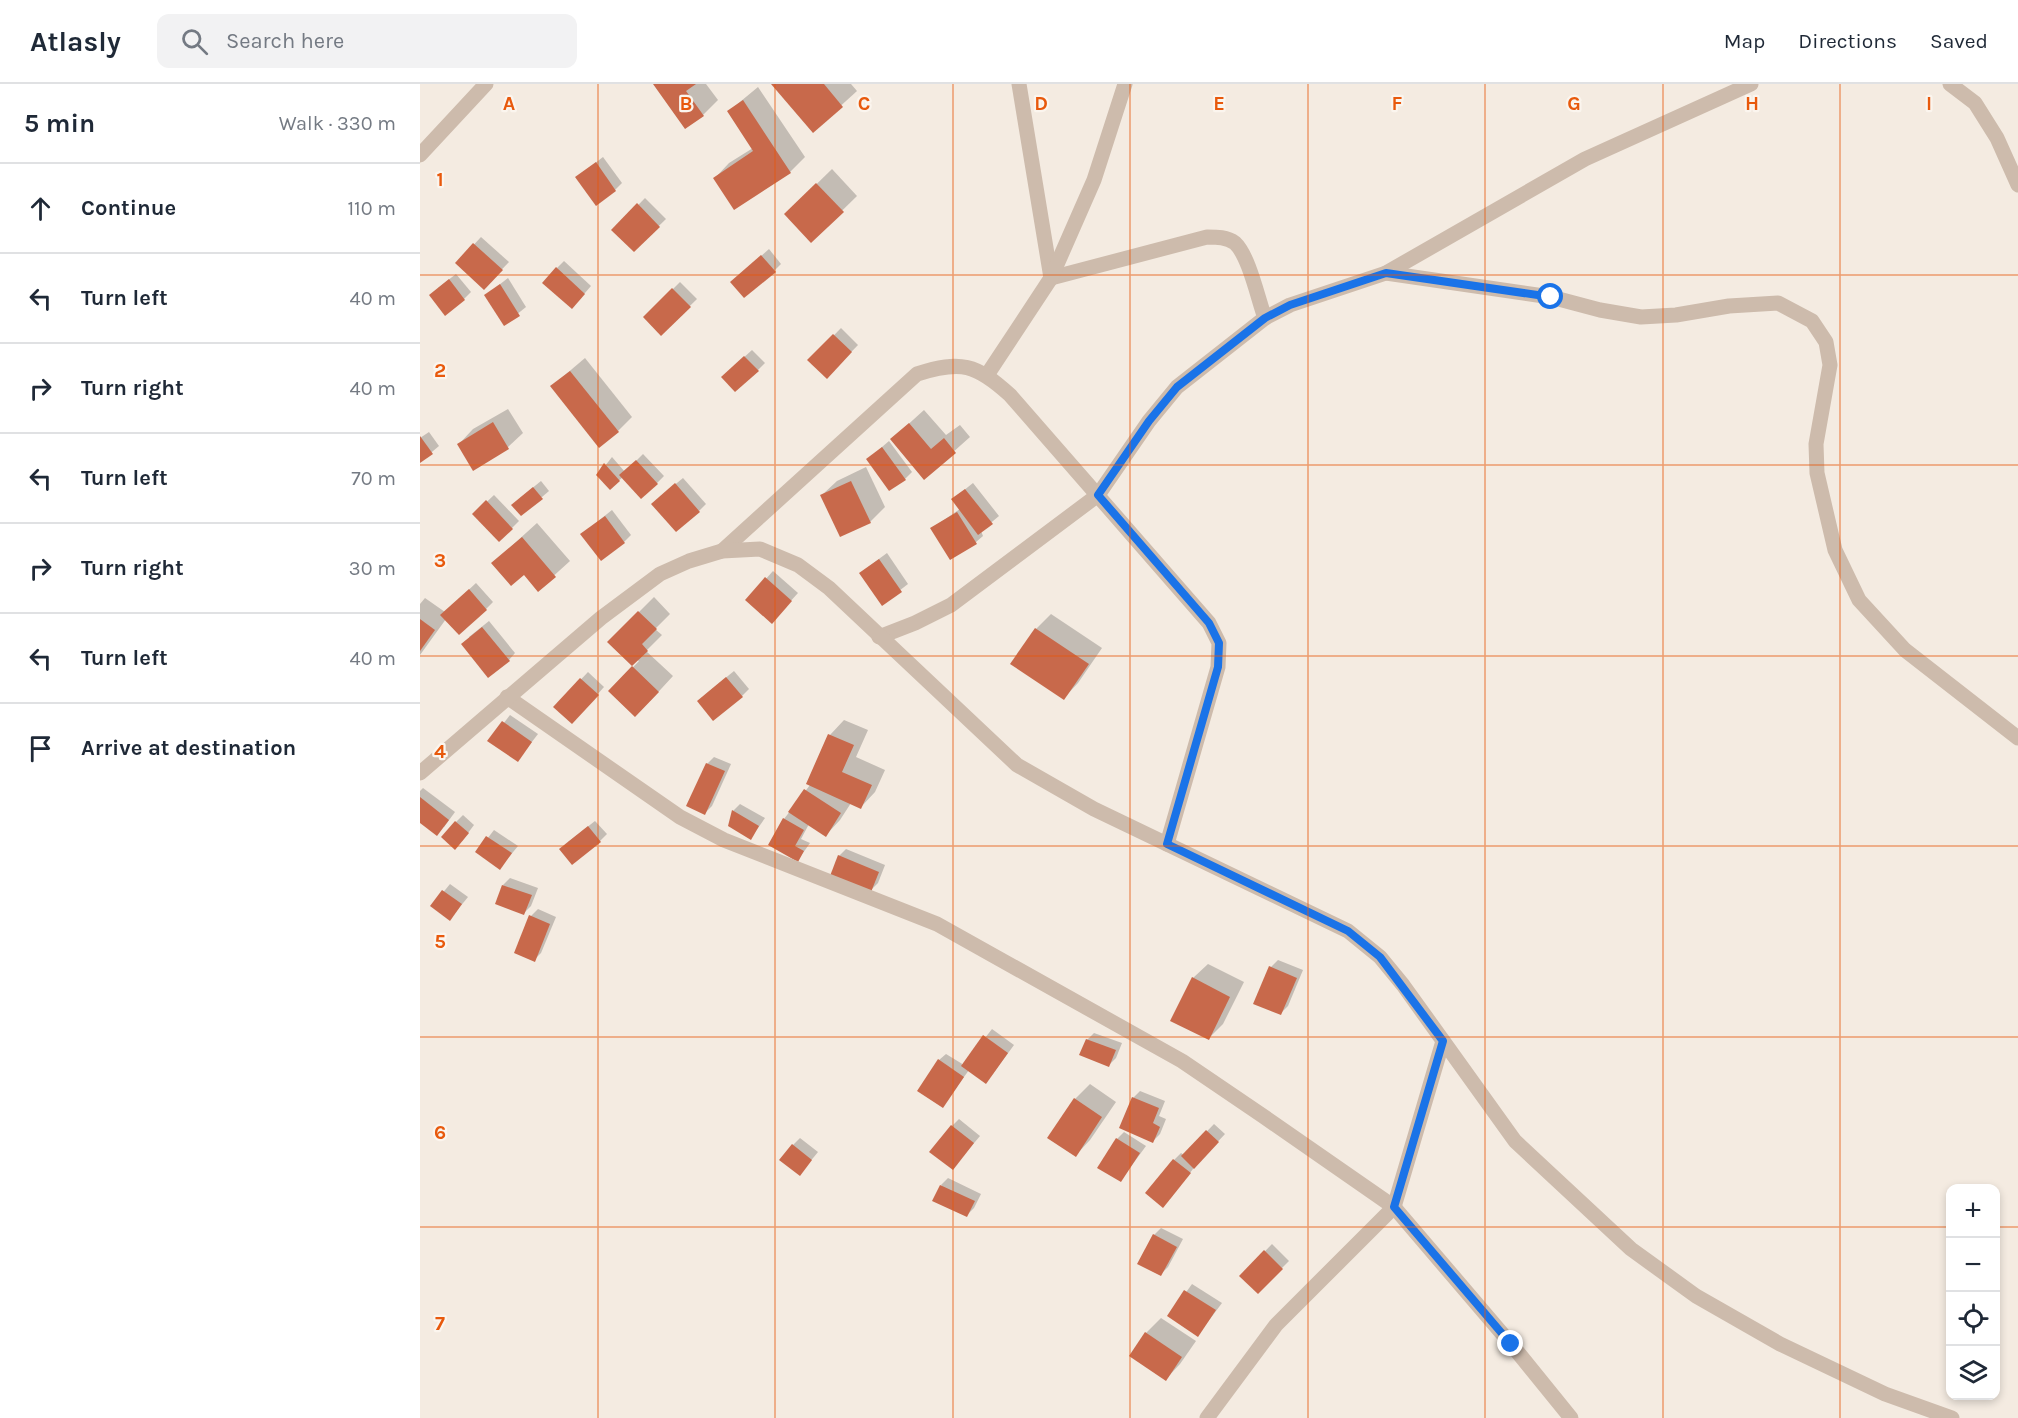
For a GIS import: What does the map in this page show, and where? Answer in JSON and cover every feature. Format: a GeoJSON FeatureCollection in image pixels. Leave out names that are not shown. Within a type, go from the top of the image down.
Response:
{"type":"FeatureCollection","features":[{"type":"Feature","properties":{"kind":"street"},"geometry":{"type":"LineString","coordinates":[[420,155],[486,84]]}},
{"type":"Feature","properties":{"kind":"street"},"geometry":{"type":"LineString","coordinates":[[1019,84],[1051,278]]}},
{"type":"Feature","properties":{"kind":"street"},"geometry":{"type":"LineString","coordinates":[[987,375],[1051,278],[1094,180],[1125,84]]}},
{"type":"Feature","properties":{"kind":"street"},"geometry":{"type":"LineString","coordinates":[[879,637],[915,623],[951,605],[1098,495],[1149,421],[1177,387],[1265,318],[1290,305],[1386,273],[1585,159],[1751,84]]}},
{"type":"Feature","properties":{"kind":"street"},"geometry":{"type":"LineString","coordinates":[[1950,84],[1975,103],[1997,138],[2018,185]]}},
{"type":"Feature","properties":{"kind":"street"},"geometry":{"type":"LineString","coordinates":[[1051,278],[1208,237],[1223,238],[1233,242],[1241,251],[1265,318]]}},
{"type":"Feature","properties":{"kind":"street"},"geometry":{"type":"LineString","coordinates":[[1386,273],[1551,297],[1600,310],[1641,316],[1676,315],[1729,306],[1778,303],[1812,321],[1826,342],[1830,366],[1816,444],[1817,473],[1835,550],[1859,600],[1905,650],[2018,738]]}},
{"type":"Feature","properties":{"kind":"street"},"geometry":{"type":"LineString","coordinates":[[723,551],[917,374],[940,367],[965,366],[987,375],[1010,395],[1209,623],[1219,643],[1218,667],[1167,844]]}},
{"type":"Feature","properties":{"kind":"street"},"geometry":{"type":"LineString","coordinates":[[420,773],[601,618],[660,574],[688,561],[723,551],[760,549],[798,565],[829,588],[1017,765],[1094,809],[1348,931],[1380,957],[1515,1141],[1631,1249],[1696,1296],[1780,1344],[1886,1394],[1952,1418]]}},
{"type":"Feature","properties":{"kind":"street"},"geometry":{"type":"LineString","coordinates":[[507,697],[570,743],[689,822],[745,849],[937,924],[1182,1061],[1394,1207],[1511,1344],[1570,1418]]}},
{"type":"Feature","properties":{"kind":"street"},"geometry":{"type":"LineString","coordinates":[[1207,1418],[1276,1325],[1394,1207],[1443,1041]]}},
{"type":"Feature","properties":{"kind":"building"},"geometry":{"type":"Polygon","coordinates":[[[653,84],[696,84],[686,91],[704,116],[685,129],[653,84]]]}},
{"type":"Feature","properties":{"kind":"building"},"geometry":{"type":"Polygon","coordinates":[[[771,84],[824,84],[843,107],[813,133],[771,84]]]}},
{"type":"Feature","properties":{"kind":"building"},"geometry":{"type":"Polygon","coordinates":[[[743,100],[791,173],[734,210],[713,178],[753,151],[727,111],[743,100]]]}},
{"type":"Feature","properties":{"kind":"building"},"geometry":{"type":"Polygon","coordinates":[[[596,162],[616,191],[596,206],[575,177],[596,162]]]}},
{"type":"Feature","properties":{"kind":"building"},"geometry":{"type":"Polygon","coordinates":[[[816,183],[844,212],[811,243],[784,214],[816,183]]]}},
{"type":"Feature","properties":{"kind":"building"},"geometry":{"type":"Polygon","coordinates":[[[637,203],[660,227],[634,252],[611,230],[637,203]]]}},
{"type":"Feature","properties":{"kind":"building"},"geometry":{"type":"Polygon","coordinates":[[[473,243],[503,270],[484,290],[455,263],[473,243]]]}},
{"type":"Feature","properties":{"kind":"building"},"geometry":{"type":"Polygon","coordinates":[[[761,255],[776,272],[744,298],[730,282],[761,255]]]}},
{"type":"Feature","properties":{"kind":"building"},"geometry":{"type":"Polygon","coordinates":[[[556,267],[585,294],[572,309],[542,283],[556,267]]]}},
{"type":"Feature","properties":{"kind":"building"},"geometry":{"type":"Polygon","coordinates":[[[449,279],[465,300],[445,316],[429,295],[449,279]]]}},
{"type":"Feature","properties":{"kind":"building"},"geometry":{"type":"Polygon","coordinates":[[[500,284],[520,316],[504,326],[484,295],[500,284]]]}},
{"type":"Feature","properties":{"kind":"building"},"geometry":{"type":"Polygon","coordinates":[[[672,288],[691,307],[661,336],[643,317],[672,288]]]}},
{"type":"Feature","properties":{"kind":"building"},"geometry":{"type":"Polygon","coordinates":[[[833,334],[852,352],[827,379],[807,360],[833,334]]]}},
{"type":"Feature","properties":{"kind":"building"},"geometry":{"type":"Polygon","coordinates":[[[744,356],[759,371],[735,392],[721,377],[744,356]]]}},
{"type":"Feature","properties":{"kind":"building"},"geometry":{"type":"Polygon","coordinates":[[[570,371],[619,432],[599,448],[550,386],[570,371]]]}},
{"type":"Feature","properties":{"kind":"building"},"geometry":{"type":"Polygon","coordinates":[[[493,422],[509,449],[473,471],[457,444],[493,422]]]}},
{"type":"Feature","properties":{"kind":"building"},"geometry":{"type":"Polygon","coordinates":[[[909,423],[931,449],[944,438],[956,453],[924,480],[890,439],[909,423]]]}},
{"type":"Feature","properties":{"kind":"building"},"geometry":{"type":"Polygon","coordinates":[[[420,436],[433,454],[420,463],[420,436]]]}},
{"type":"Feature","properties":{"kind":"building"},"geometry":{"type":"Polygon","coordinates":[[[882,447],[906,480],[889,491],[866,459],[882,447]]]}},
{"type":"Feature","properties":{"kind":"building"},"geometry":{"type":"Polygon","coordinates":[[[636,460],[658,484],[641,499],[619,475],[636,460]]]}},
{"type":"Feature","properties":{"kind":"building"},"geometry":{"type":"Polygon","coordinates":[[[604,463],[620,481],[610,490],[596,475],[604,463]]]}},
{"type":"Feature","properties":{"kind":"building"},"geometry":{"type":"Polygon","coordinates":[[[851,481],[871,523],[840,537],[820,495],[851,481]]]}},
{"type":"Feature","properties":{"kind":"building"},"geometry":{"type":"Polygon","coordinates":[[[675,483],[700,512],[676,532],[651,504],[675,483]]]}},
{"type":"Feature","properties":{"kind":"building"},"geometry":{"type":"Polygon","coordinates":[[[533,487],[543,499],[521,516],[511,505],[533,487]]]}},
{"type":"Feature","properties":{"kind":"building"},"geometry":{"type":"Polygon","coordinates":[[[965,489],[993,524],[978,535],[951,499],[965,489]]]}},
{"type":"Feature","properties":{"kind":"building"},"geometry":{"type":"Polygon","coordinates":[[[486,500],[513,529],[499,542],[472,514],[486,500]]]}},
{"type":"Feature","properties":{"kind":"building"},"geometry":{"type":"Polygon","coordinates":[[[957,512],[977,544],[950,560],[930,528],[957,512]]]}},
{"type":"Feature","properties":{"kind":"building"},"geometry":{"type":"Polygon","coordinates":[[[605,516],[625,543],[601,561],[580,534],[605,516]]]}},
{"type":"Feature","properties":{"kind":"building"},"geometry":{"type":"Polygon","coordinates":[[[522,537],[556,577],[538,592],[524,575],[511,586],[491,563],[522,537]]]}},
{"type":"Feature","properties":{"kind":"building"},"geometry":{"type":"Polygon","coordinates":[[[879,559],[902,592],[882,606],[859,573],[879,559]]]}},
{"type":"Feature","properties":{"kind":"building"},"geometry":{"type":"Polygon","coordinates":[[[765,577],[792,601],[772,624],[745,600],[765,577]]]}},
{"type":"Feature","properties":{"kind":"building"},"geometry":{"type":"Polygon","coordinates":[[[469,589],[487,610],[459,635],[440,615],[469,589]]]}},
{"type":"Feature","properties":{"kind":"building"},"geometry":{"type":"Polygon","coordinates":[[[638,611],[657,629],[642,644],[648,651],[632,666],[607,642],[638,611]]]}},
{"type":"Feature","properties":{"kind":"building"},"geometry":{"type":"Polygon","coordinates":[[[420,619],[435,630],[420,651],[420,619]]]}},
{"type":"Feature","properties":{"kind":"building"},"geometry":{"type":"Polygon","coordinates":[[[482,627],[510,661],[488,678],[461,644],[482,627]]]}},
{"type":"Feature","properties":{"kind":"building"},"geometry":{"type":"Polygon","coordinates":[[[1035,628],[1089,664],[1064,700],[1010,664],[1035,628]]]}},
{"type":"Feature","properties":{"kind":"building"},"geometry":{"type":"Polygon","coordinates":[[[632,666],[659,692],[635,717],[608,691],[632,666]]]}},
{"type":"Feature","properties":{"kind":"building"},"geometry":{"type":"Polygon","coordinates":[[[726,677],[743,697],[713,721],[697,701],[726,677]]]}},
{"type":"Feature","properties":{"kind":"building"},"geometry":{"type":"Polygon","coordinates":[[[580,678],[599,695],[572,724],[553,707],[580,678]]]}},
{"type":"Feature","properties":{"kind":"building"},"geometry":{"type":"Polygon","coordinates":[[[502,721],[532,742],[518,762],[487,741],[502,721]]]}},
{"type":"Feature","properties":{"kind":"building"},"geometry":{"type":"Polygon","coordinates":[[[828,734],[854,745],[842,772],[872,785],[861,809],[806,784],[828,734]]]}},
{"type":"Feature","properties":{"kind":"building"},"geometry":{"type":"Polygon","coordinates":[[[706,763],[725,771],[705,815],[686,806],[706,763]]]}},
{"type":"Feature","properties":{"kind":"building"},"geometry":{"type":"Polygon","coordinates":[[[804,789],[841,813],[826,837],[788,812],[804,789]]]}},
{"type":"Feature","properties":{"kind":"building"},"geometry":{"type":"Polygon","coordinates":[[[420,797],[449,820],[437,836],[420,823],[420,797]]]}},
{"type":"Feature","properties":{"kind":"building"},"geometry":{"type":"Polygon","coordinates":[[[732,810],[759,826],[751,840],[728,826],[732,810]]]}},
{"type":"Feature","properties":{"kind":"building"},"geometry":{"type":"Polygon","coordinates":[[[783,818],[804,830],[795,846],[804,851],[798,862],[768,845],[783,818]]]}},
{"type":"Feature","properties":{"kind":"building"},"geometry":{"type":"Polygon","coordinates":[[[455,821],[469,833],[455,850],[441,837],[455,821]]]}},
{"type":"Feature","properties":{"kind":"building"},"geometry":{"type":"Polygon","coordinates":[[[588,826],[601,842],[572,865],[559,849],[588,826]]]}},
{"type":"Feature","properties":{"kind":"building"},"geometry":{"type":"Polygon","coordinates":[[[486,836],[512,853],[500,870],[475,852],[486,836]]]}},
{"type":"Feature","properties":{"kind":"building"},"geometry":{"type":"Polygon","coordinates":[[[838,855],[879,872],[871,892],[830,876],[838,855]]]}},
{"type":"Feature","properties":{"kind":"building"},"geometry":{"type":"Polygon","coordinates":[[[502,885],[532,895],[524,915],[495,904],[502,885]]]}},
{"type":"Feature","properties":{"kind":"building"},"geometry":{"type":"Polygon","coordinates":[[[442,890],[462,904],[450,921],[430,906],[442,890]]]}},
{"type":"Feature","properties":{"kind":"building"},"geometry":{"type":"Polygon","coordinates":[[[529,915],[550,924],[535,962],[514,953],[529,915]]]}},
{"type":"Feature","properties":{"kind":"building"},"geometry":{"type":"Polygon","coordinates":[[[1269,966],[1297,978],[1281,1015],[1253,1004],[1269,966]]]}},
{"type":"Feature","properties":{"kind":"building"},"geometry":{"type":"Polygon","coordinates":[[[1192,977],[1230,997],[1209,1040],[1170,1021],[1192,977]]]}},
{"type":"Feature","properties":{"kind":"building"},"geometry":{"type":"Polygon","coordinates":[[[983,1035],[1008,1053],[986,1084],[961,1066],[983,1035]]]}},
{"type":"Feature","properties":{"kind":"building"},"geometry":{"type":"Polygon","coordinates":[[[1086,1039],[1116,1050],[1109,1067],[1079,1055],[1086,1039]]]}},
{"type":"Feature","properties":{"kind":"building"},"geometry":{"type":"Polygon","coordinates":[[[938,1059],[964,1077],[943,1108],[917,1091],[938,1059]]]}},
{"type":"Feature","properties":{"kind":"building"},"geometry":{"type":"Polygon","coordinates":[[[1132,1097],[1159,1108],[1153,1123],[1160,1127],[1153,1143],[1119,1128],[1132,1097]]]}},
{"type":"Feature","properties":{"kind":"building"},"geometry":{"type":"Polygon","coordinates":[[[1074,1098],[1102,1117],[1076,1157],[1047,1138],[1074,1098]]]}},
{"type":"Feature","properties":{"kind":"building"},"geometry":{"type":"Polygon","coordinates":[[[951,1125],[974,1143],[953,1170],[929,1152],[951,1125]]]}},
{"type":"Feature","properties":{"kind":"building"},"geometry":{"type":"Polygon","coordinates":[[[1206,1130],[1219,1142],[1194,1169],[1181,1156],[1206,1130]]]}},
{"type":"Feature","properties":{"kind":"building"},"geometry":{"type":"Polygon","coordinates":[[[1116,1138],[1140,1153],[1121,1182],[1097,1168],[1116,1138]]]}},
{"type":"Feature","properties":{"kind":"building"},"geometry":{"type":"Polygon","coordinates":[[[792,1144],[812,1160],[800,1176],[779,1160],[792,1144]]]}},
{"type":"Feature","properties":{"kind":"building"},"geometry":{"type":"Polygon","coordinates":[[[1173,1159],[1191,1173],[1163,1208],[1145,1193],[1173,1159]]]}},
{"type":"Feature","properties":{"kind":"building"},"geometry":{"type":"Polygon","coordinates":[[[940,1185],[975,1201],[967,1217],[932,1201],[940,1185]]]}},
{"type":"Feature","properties":{"kind":"building"},"geometry":{"type":"Polygon","coordinates":[[[1153,1234],[1177,1247],[1161,1276],[1137,1264],[1153,1234]]]}},
{"type":"Feature","properties":{"kind":"building"},"geometry":{"type":"Polygon","coordinates":[[[1264,1250],[1283,1269],[1258,1294],[1239,1276],[1264,1250]]]}},
{"type":"Feature","properties":{"kind":"building"},"geometry":{"type":"Polygon","coordinates":[[[1184,1290],[1216,1310],[1198,1337],[1167,1316],[1184,1290]]]}},
{"type":"Feature","properties":{"kind":"building"},"geometry":{"type":"Polygon","coordinates":[[[1145,1332],[1182,1357],[1166,1381],[1129,1356],[1145,1332]]]}},
{"type":"Feature","properties":{"kind":"route"},"geometry":{"type":"LineString","coordinates":[[1511,1344],[1394,1207],[1443,1041],[1380,957],[1348,931],[1167,844],[1218,667],[1219,643],[1209,623],[1098,495],[1149,421],[1177,387],[1265,318],[1290,305],[1386,273],[1551,297]]}}]}
